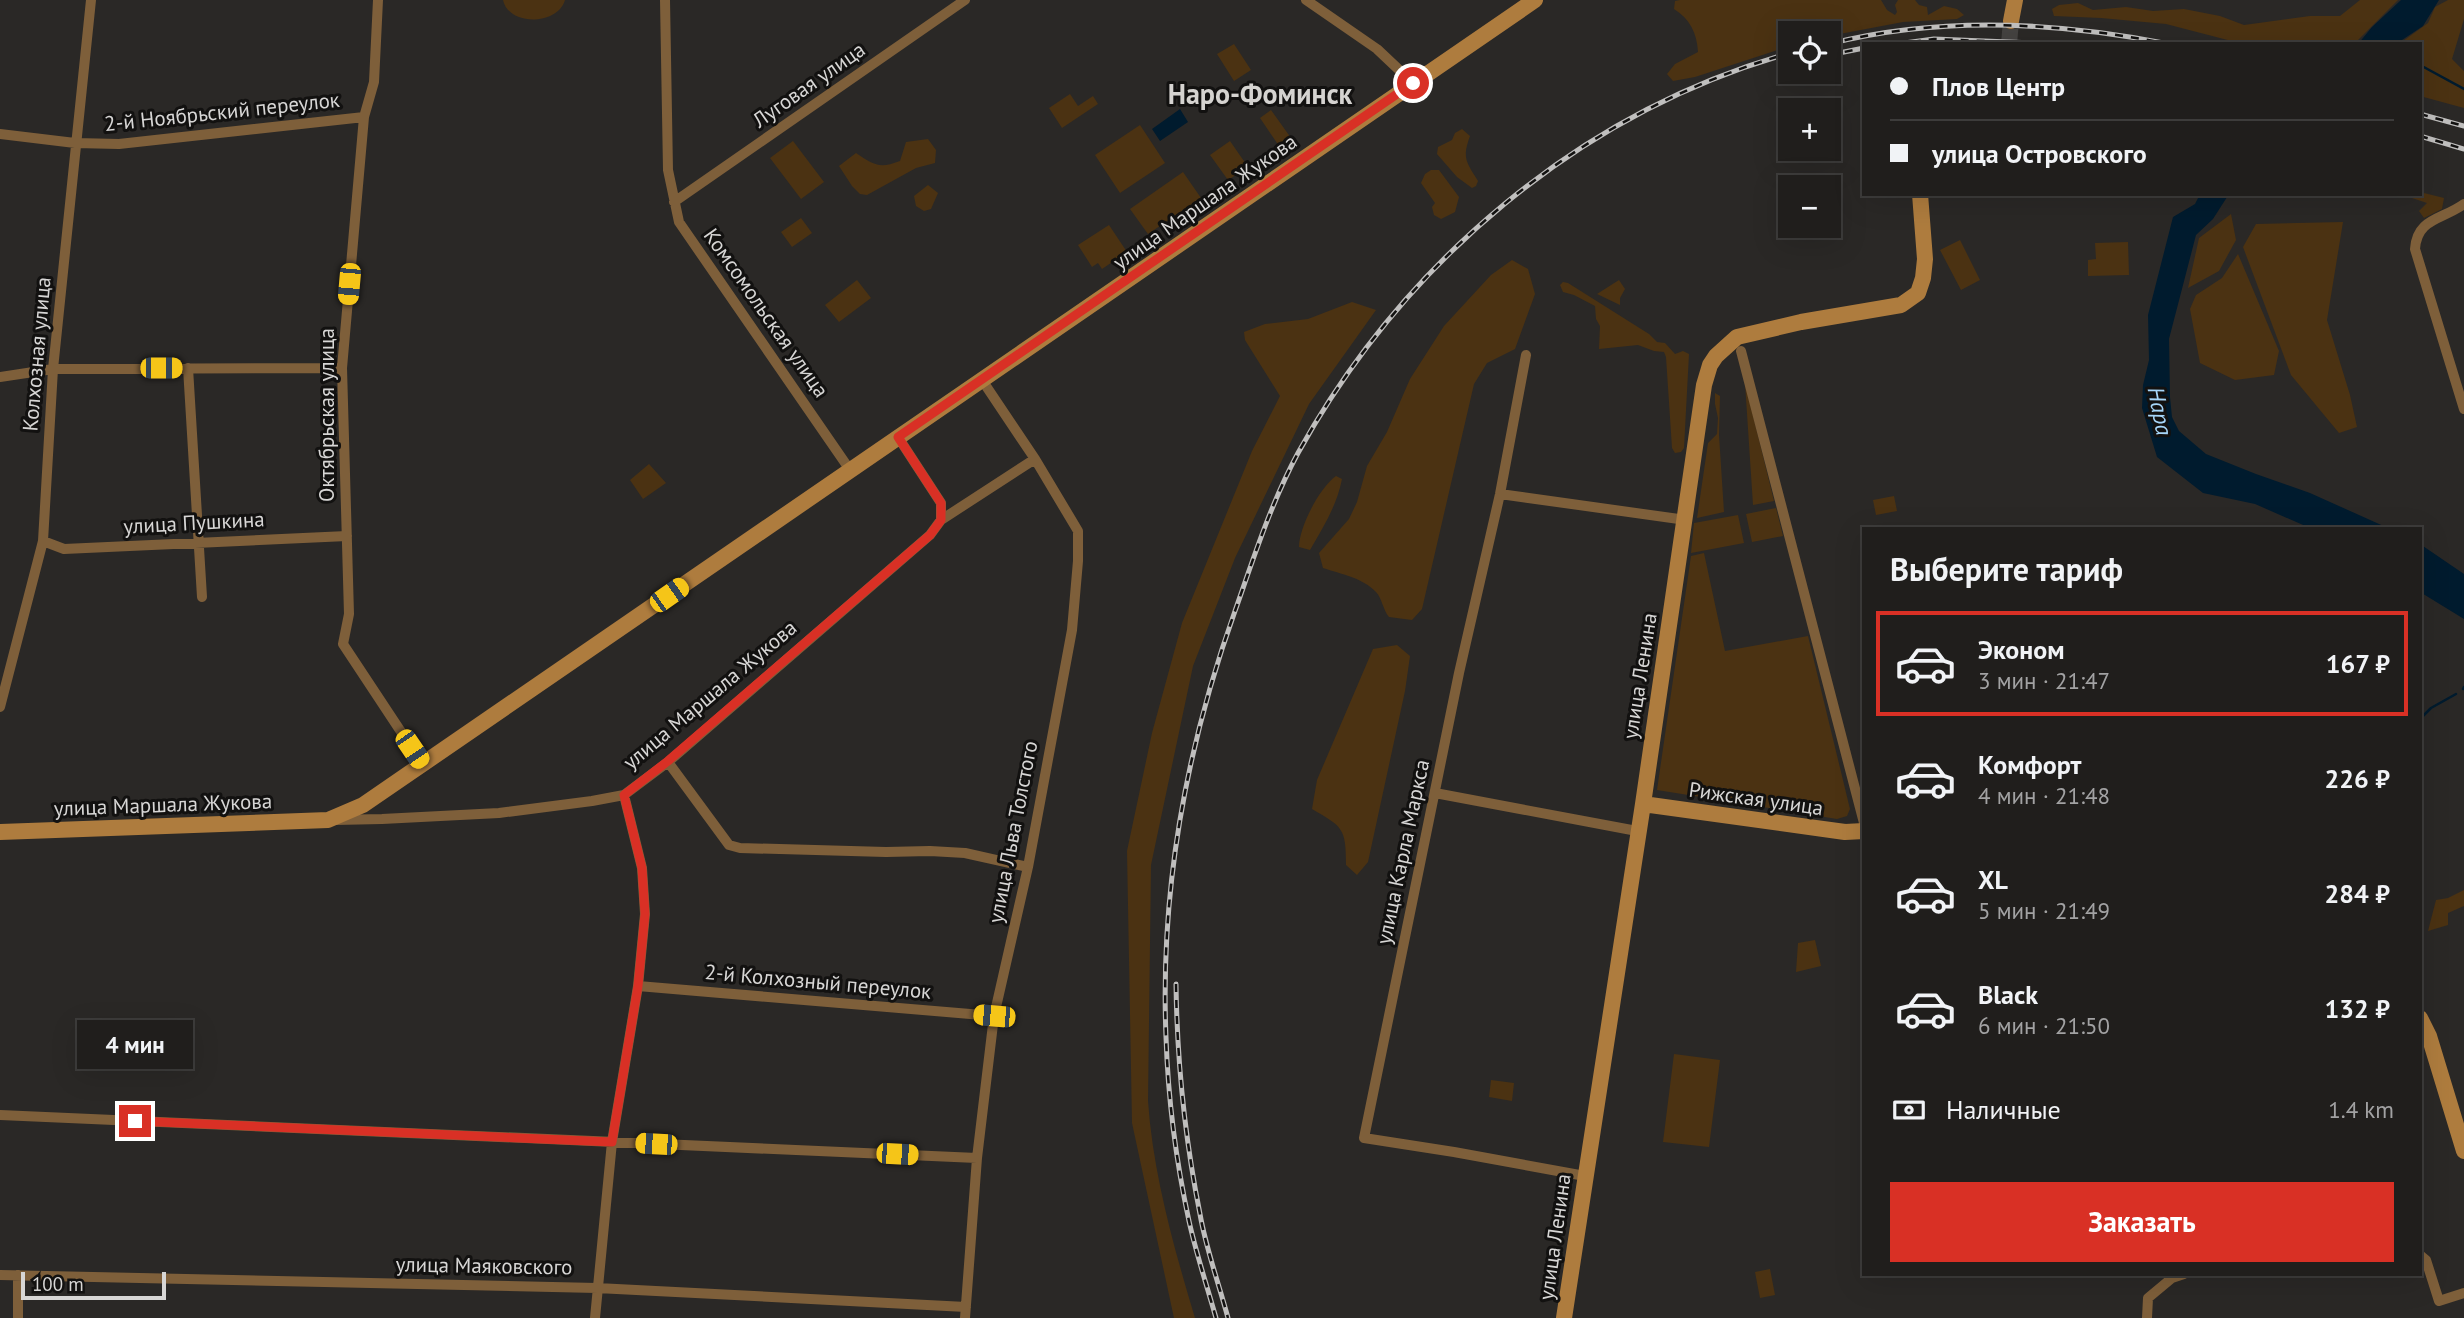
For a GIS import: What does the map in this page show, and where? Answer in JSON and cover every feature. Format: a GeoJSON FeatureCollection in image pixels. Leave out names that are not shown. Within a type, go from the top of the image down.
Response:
{"type":"FeatureCollection","features":[{"type":"Feature","properties":{"kind":"main road","name":"улица Маршала Жукова"},"geometry":{"type":"LineString","coordinates":[[0,832],[328,820],[363,805],[1535,0]]}},
{"type":"Feature","properties":{"kind":"main road"},"geometry":{"type":"LineString","coordinates":[[2011,21],[2015,0]]}},
{"type":"Feature","properties":{"kind":"main road","name":"улица Ленина"},"geometry":{"type":"LineString","coordinates":[[1564,1318],[1643,804],[1651,732],[1686,520],[1704,385],[1710,365],[1737,337],[1801,322],[1901,305],[1918,293],[1925,259],[1920,196]]}},
{"type":"Feature","properties":{"kind":"main road","name":"Рижская улица"},"geometry":{"type":"LineString","coordinates":[[1643,804],[1845,832],[1862,831]]}},
{"type":"Feature","properties":{"kind":"main road"},"geometry":{"type":"LineString","coordinates":[[2422,1022],[2429,1036],[2464,1151]]}},
{"type":"Feature","properties":{"kind":"street","name":"Колхозная улица"},"geometry":{"type":"LineString","coordinates":[[0,707],[43,541],[53,369],[91,0]]}},
{"type":"Feature","properties":{"kind":"street","name":"Октябрьская улица"},"geometry":{"type":"LineString","coordinates":[[378,0],[374,82],[363,117],[342,368],[349,614],[343,644],[423,765]]}},
{"type":"Feature","properties":{"kind":"street","name":"Комсомольская улица"},"geometry":{"type":"LineString","coordinates":[[665,0],[668,170],[679,222],[850,470]]}},
{"type":"Feature","properties":{"kind":"street","name":"Луговая улица"},"geometry":{"type":"LineString","coordinates":[[674,202],[965,0]]}},
{"type":"Feature","properties":{"kind":"street"},"geometry":{"type":"LineString","coordinates":[[1306,0],[1377,49],[1413,83]]}},
{"type":"Feature","properties":{"kind":"street","name":"2-й Ноябрьский переулок"},"geometry":{"type":"LineString","coordinates":[[0,134],[75,143],[119,144],[363,117]]}},
{"type":"Feature","properties":{"kind":"street"},"geometry":{"type":"LineString","coordinates":[[2464,204],[2422,227],[2416,236],[2415,249],[2464,409]]}},
{"type":"Feature","properties":{"kind":"street"},"geometry":{"type":"LineString","coordinates":[[1741,351],[1862,814]]}},
{"type":"Feature","properties":{"kind":"street","name":"улица Карла Маркса"},"geometry":{"type":"LineString","coordinates":[[1525,355],[1500,494],[1364,1138],[1585,1176]]}},
{"type":"Feature","properties":{"kind":"street"},"geometry":{"type":"LineString","coordinates":[[188,368],[202,597]]}},
{"type":"Feature","properties":{"kind":"street"},"geometry":{"type":"LineString","coordinates":[[0,377],[53,369],[342,368]]}},
{"type":"Feature","properties":{"kind":"street","name":"улица Льва Толстого"},"geometry":{"type":"LineString","coordinates":[[966,1312],[977,1158],[994,1016],[1028,867],[1072,630],[1078,561],[1078,531],[1035,459],[982,380]]}},
{"type":"Feature","properties":{"kind":"street"},"geometry":{"type":"LineString","coordinates":[[898,437],[941,503],[941,520]]}},
{"type":"Feature","properties":{"kind":"street","name":"улица Маршала Жукова"},"geometry":{"type":"LineString","coordinates":[[328,820],[499,813],[624,795],[668,761],[930,535],[941,520],[1035,459]]}},
{"type":"Feature","properties":{"kind":"street"},"geometry":{"type":"LineString","coordinates":[[1500,494],[1686,520]]}},
{"type":"Feature","properties":{"kind":"street","name":"улица Пушкина"},"geometry":{"type":"LineString","coordinates":[[43,541],[64,549],[347,536]]}},
{"type":"Feature","properties":{"kind":"street"},"geometry":{"type":"LineString","coordinates":[[668,761],[729,845],[766,849],[942,851],[965,853],[1028,867]]}},
{"type":"Feature","properties":{"kind":"street"},"geometry":{"type":"LineString","coordinates":[[1435,793],[1637,831]]}},
{"type":"Feature","properties":{"kind":"street"},"geometry":{"type":"LineString","coordinates":[[595,1318],[612,1142],[638,986],[645,914],[642,868],[624,795]]}},
{"type":"Feature","properties":{"kind":"street","name":"2-й Колхозный переулок"},"geometry":{"type":"LineString","coordinates":[[638,986],[994,1016]]}},
{"type":"Feature","properties":{"kind":"street"},"geometry":{"type":"LineString","coordinates":[[0,1115],[977,1158]]}},
{"type":"Feature","properties":{"kind":"street"},"geometry":{"type":"LineString","coordinates":[[2422,1257],[2426,1260],[2439,1301],[2464,1293]]}},
{"type":"Feature","properties":{"kind":"street","name":"улица Маяковского"},"geometry":{"type":"LineString","coordinates":[[0,1275],[597,1288],[966,1312]]}},
{"type":"Feature","properties":{"kind":"street"},"geometry":{"type":"LineString","coordinates":[[18,1275],[18,1318]]}},
{"type":"Feature","properties":{"kind":"street"},"geometry":{"type":"LineString","coordinates":[[2147,1318],[2148,1298],[2178,1276]]}},
{"type":"Feature","properties":{"kind":"shaded area"},"geometry":{"type":"Polygon","coordinates":[[[503,0],[565,0],[561,8],[553,14],[534,20],[514,15],[503,0]]]}},
{"type":"Feature","properties":{"kind":"shaded area"},"geometry":{"type":"Polygon","coordinates":[[[1881,0],[1887,10],[1895,15],[1898,0],[1915,0],[1919,5],[1927,7],[1928,15],[1944,6],[1957,9],[1964,15],[1957,19],[1903,22],[1841,34],[1841,21],[1778,21],[1778,50],[1695,77],[1673,81],[1667,74],[1675,64],[1698,52],[1692,27],[1674,9],[1675,1],[1881,0]]]}},
{"type":"Feature","properties":{"kind":"shaded area"},"geometry":{"type":"Polygon","coordinates":[[[2360,0],[2398,0],[2356,42],[2235,42],[2166,24],[2054,16],[2052,9],[2059,5],[2078,3],[2093,10],[2126,7],[2153,11],[2184,9],[2220,16],[2244,25],[2310,16],[2340,16],[2360,0]]]}},
{"type":"Feature","properties":{"kind":"shaded area"},"geometry":{"type":"Polygon","coordinates":[[[2448,0],[2464,0],[2464,19],[2452,59],[2464,71],[2464,108],[2422,97],[2422,42],[2402,42],[2428,23],[2435,7],[2448,0]]]}},
{"type":"Feature","properties":{"kind":"shaded area"},"geometry":{"type":"Polygon","coordinates":[[[1234,44],[1251,70],[1234,81],[1217,54],[1234,44]]]}},
{"type":"Feature","properties":{"kind":"shaded area"},"geometry":{"type":"Polygon","coordinates":[[[1070,94],[1078,106],[1093,96],[1098,104],[1062,128],[1049,108],[1070,94]]]}},
{"type":"Feature","properties":{"kind":"shaded area"},"geometry":{"type":"Polygon","coordinates":[[[1271,110],[1291,138],[1279,146],[1260,118],[1271,110]]]}},
{"type":"Feature","properties":{"kind":"shaded area"},"geometry":{"type":"Polygon","coordinates":[[[1140,125],[1165,163],[1120,193],[1095,155],[1140,125]]]}},
{"type":"Feature","properties":{"kind":"shaded area"},"geometry":{"type":"Polygon","coordinates":[[[1462,129],[1470,136],[1466,160],[1478,181],[1472,188],[1457,177],[1437,154],[1438,147],[1452,140],[1455,133],[1462,129]]]}},
{"type":"Feature","properties":{"kind":"shaded area"},"geometry":{"type":"Polygon","coordinates":[[[928,139],[936,150],[935,163],[916,168],[867,195],[860,194],[852,186],[839,166],[856,153],[877,164],[887,165],[900,161],[906,142],[928,139]]]}},
{"type":"Feature","properties":{"kind":"shaded area"},"geometry":{"type":"Polygon","coordinates":[[[793,141],[824,182],[801,199],[770,158],[793,141]]]}},
{"type":"Feature","properties":{"kind":"shaded area"},"geometry":{"type":"Polygon","coordinates":[[[1230,141],[1248,167],[1228,180],[1210,155],[1230,141]]]}},
{"type":"Feature","properties":{"kind":"shaded area"},"geometry":{"type":"Polygon","coordinates":[[[1431,170],[1439,170],[1459,197],[1455,212],[1441,219],[1434,215],[1432,207],[1435,203],[1421,183],[1425,174],[1431,170]]]}},
{"type":"Feature","properties":{"kind":"shaded area"},"geometry":{"type":"Polygon","coordinates":[[[1183,172],[1201,198],[1148,234],[1130,209],[1183,172]]]}},
{"type":"Feature","properties":{"kind":"shaded area"},"geometry":{"type":"Polygon","coordinates":[[[928,185],[938,193],[931,209],[924,211],[916,206],[914,196],[928,185]]]}},
{"type":"Feature","properties":{"kind":"shaded area"},"geometry":{"type":"Polygon","coordinates":[[[2422,192],[2444,198],[2442,209],[2424,218],[2419,211],[2427,203],[2406,196],[2422,196],[2422,192]]]}},
{"type":"Feature","properties":{"kind":"shaded area"},"geometry":{"type":"Polygon","coordinates":[[[2231,214],[2236,240],[2219,271],[2188,288],[2199,238],[2231,214]]]}},
{"type":"Feature","properties":{"kind":"shaded area"},"geometry":{"type":"Polygon","coordinates":[[[801,218],[812,233],[792,247],[781,232],[801,218]]]}},
{"type":"Feature","properties":{"kind":"shaded area"},"geometry":{"type":"Polygon","coordinates":[[[2343,222],[2327,320],[2357,427],[2339,433],[2291,375],[2243,247],[2256,224],[2343,222]]]}},
{"type":"Feature","properties":{"kind":"shaded area"},"geometry":{"type":"Polygon","coordinates":[[[1109,225],[1127,252],[1102,269],[1098,263],[1092,267],[1078,245],[1109,225]]]}},
{"type":"Feature","properties":{"kind":"shaded area"},"geometry":{"type":"Polygon","coordinates":[[[1960,240],[1980,280],[1961,290],[1940,250],[1960,240]]]}},
{"type":"Feature","properties":{"kind":"shaded area"},"geometry":{"type":"Polygon","coordinates":[[[2128,242],[2129,275],[2088,276],[2088,260],[2096,259],[2095,243],[2128,242]]]}},
{"type":"Feature","properties":{"kind":"shaded area"},"geometry":{"type":"Polygon","coordinates":[[[2238,254],[2279,351],[2274,375],[2235,380],[2200,363],[2190,309],[2196,295],[2222,278],[2238,254]]]}},
{"type":"Feature","properties":{"kind":"shaded area"},"geometry":{"type":"Polygon","coordinates":[[[1512,260],[1528,269],[1535,294],[1515,349],[1487,363],[1474,384],[1422,609],[1412,620],[1389,617],[1380,597],[1371,587],[1323,568],[1319,553],[1349,519],[1357,502],[1367,466],[1387,432],[1410,379],[1444,326],[1491,275],[1512,260]]]}},
{"type":"Feature","properties":{"kind":"shaded area"},"geometry":{"type":"Polygon","coordinates":[[[857,280],[871,298],[839,322],[825,305],[857,280]]]}},
{"type":"Feature","properties":{"kind":"shaded area"},"geometry":{"type":"Polygon","coordinates":[[[1619,280],[1625,289],[1620,305],[1597,294],[1619,280]]]}},
{"type":"Feature","properties":{"kind":"shaded area"},"geometry":{"type":"Polygon","coordinates":[[[1563,282],[1649,334],[1657,342],[1665,343],[1675,354],[1683,351],[1689,354],[1684,448],[1681,452],[1675,453],[1672,448],[1664,352],[1638,345],[1599,349],[1600,326],[1596,319],[1595,306],[1563,292],[1560,285],[1563,282]]]}},
{"type":"Feature","properties":{"kind":"shaded area"},"geometry":{"type":"Polygon","coordinates":[[[1352,302],[1376,310],[1309,404],[1235,558],[1193,666],[1151,865],[1148,1101],[1154,1156],[1195,1318],[1174,1318],[1132,1123],[1127,851],[1152,733],[1182,623],[1252,451],[1280,396],[1245,340],[1244,332],[1265,324],[1308,319],[1352,302]]]}},
{"type":"Feature","properties":{"kind":"shaded area"},"geometry":{"type":"Polygon","coordinates":[[[1745,383],[1774,501],[1753,505],[1745,383]]]}},
{"type":"Feature","properties":{"kind":"shaded area"},"geometry":{"type":"Polygon","coordinates":[[[1715,393],[1720,396],[1719,435],[1724,512],[1697,518],[1708,443],[1717,434],[1715,393]]]}},
{"type":"Feature","properties":{"kind":"shaded area"},"geometry":{"type":"Polygon","coordinates":[[[649,464],[666,483],[643,499],[630,480],[649,464]]]}},
{"type":"Feature","properties":{"kind":"shaded area"},"geometry":{"type":"Polygon","coordinates":[[[1336,476],[1342,479],[1325,524],[1310,550],[1299,547],[1312,508],[1323,489],[1336,476]]]}},
{"type":"Feature","properties":{"kind":"shaded area"},"geometry":{"type":"Polygon","coordinates":[[[1894,496],[1897,511],[1876,515],[1873,500],[1894,496]]]}},
{"type":"Feature","properties":{"kind":"shaded area"},"geometry":{"type":"Polygon","coordinates":[[[1776,508],[1783,536],[1752,542],[1746,514],[1776,508]]]}},
{"type":"Feature","properties":{"kind":"shaded area"},"geometry":{"type":"Polygon","coordinates":[[[1738,515],[1744,543],[1691,553],[1694,523],[1738,515]]]}},
{"type":"Feature","properties":{"kind":"shaded area"},"geometry":{"type":"Polygon","coordinates":[[[1704,553],[1725,651],[1808,636],[1850,809],[1847,816],[1837,819],[1657,790],[1691,556],[1704,553]]]}},
{"type":"Feature","properties":{"kind":"shaded area"},"geometry":{"type":"Polygon","coordinates":[[[1397,645],[1410,656],[1405,691],[1368,862],[1357,875],[1346,865],[1345,843],[1341,830],[1312,809],[1317,780],[1373,649],[1397,645]]]}},
{"type":"Feature","properties":{"kind":"shaded area"},"geometry":{"type":"Polygon","coordinates":[[[2464,890],[2464,906],[2448,913],[2448,925],[2428,931],[2436,900],[2448,898],[2464,890]]]}},
{"type":"Feature","properties":{"kind":"shaded area"},"geometry":{"type":"Polygon","coordinates":[[[1815,940],[1821,966],[1796,972],[1798,943],[1815,940]]]}},
{"type":"Feature","properties":{"kind":"shaded area"},"geometry":{"type":"Polygon","coordinates":[[[1674,1054],[1720,1060],[1709,1147],[1663,1142],[1674,1054]]]}},
{"type":"Feature","properties":{"kind":"shaded area"},"geometry":{"type":"Polygon","coordinates":[[[1491,1080],[1514,1083],[1512,1101],[1489,1097],[1491,1080]]]}},
{"type":"Feature","properties":{"kind":"shaded area"},"geometry":{"type":"Polygon","coordinates":[[[1770,1269],[1775,1295],[1760,1298],[1755,1272],[1770,1269]]]}},
{"type":"Feature","properties":{"kind":"water"},"geometry":{"type":"Polygon","coordinates":[[[2401,0],[2439,0],[2423,26],[2399,42],[2360,42],[2401,0]]]}},
{"type":"Feature","properties":{"kind":"water"},"geometry":{"type":"Polygon","coordinates":[[[1180,109],[1188,122],[1160,141],[1152,129],[1180,109]]]}},
{"type":"Feature","properties":{"kind":"water","name":"Нара"},"geometry":{"type":"Polygon","coordinates":[[[2199,196],[2228,196],[2213,219],[2196,235],[2169,339],[2172,417],[2179,431],[2206,454],[2310,493],[2386,527],[2308,527],[2255,504],[2203,493],[2157,457],[2142,408],[2143,385],[2149,360],[2148,315],[2173,217],[2195,204],[2199,196]]]}},
{"type":"Feature","properties":{"kind":"water"},"geometry":{"type":"Polygon","coordinates":[[[2422,545],[2464,574],[2464,619],[2422,593],[2422,545]]]}},
{"type":"Feature","properties":{"kind":"waterway"},"geometry":{"type":"LineString","coordinates":[[2422,66],[2464,89]]}},
{"type":"Feature","properties":{"kind":"waterway"},"geometry":{"type":"LineString","coordinates":[[2422,717],[2431,708],[2456,694]]}},
{"type":"Feature","properties":{"kind":"tunnel"},"geometry":{"type":"LineString","coordinates":[[2009,42],[2011,21]]}},
{"type":"Feature","properties":{"kind":"railway"},"geometry":{"type":"LineString","coordinates":[[1841,41],[1913,29],[1999,25],[2085,31],[2157,42]]}},
{"type":"Feature","properties":{"kind":"railway"},"geometry":{"type":"LineString","coordinates":[[1912,42],[1934,39],[2009,42]]}},
{"type":"Feature","properties":{"kind":"railway"},"geometry":{"type":"LineString","coordinates":[[1841,53],[1862,48]]}},
{"type":"Feature","properties":{"kind":"railway"},"geometry":{"type":"LineString","coordinates":[[1216,1318],[1189,1221],[1173,1129],[1166,1037],[1167,928],[1180,821],[1203,715],[1235,611],[1279,491],[1298,453],[1341,384],[1390,319],[1444,258],[1505,204],[1570,155],[1639,114],[1713,79],[1778,57]]}},
{"type":"Feature","properties":{"kind":"railway"},"geometry":{"type":"LineString","coordinates":[[2422,115],[2464,126]]}},
{"type":"Feature","properties":{"kind":"railway"},"geometry":{"type":"LineString","coordinates":[[2422,137],[2464,149]]}},
{"type":"Feature","properties":{"kind":"railway"},"geometry":{"type":"LineString","coordinates":[[1176,984],[1180,1071],[1190,1157],[1206,1240],[1228,1318]]}},
{"type":"Feature","properties":{"kind":"district","name":"Наро-Фоминск"},"geometry":{"type":"Point","coordinates":[1260,94]}},
{"type":"Feature","properties":{"kind":"route"},"geometry":{"type":"LineString","coordinates":[[135,1121],[612,1142],[638,986],[645,914],[642,868],[624,795],[668,761],[930,535],[941,520],[941,503],[898,437],[1413,83]]}}]}
